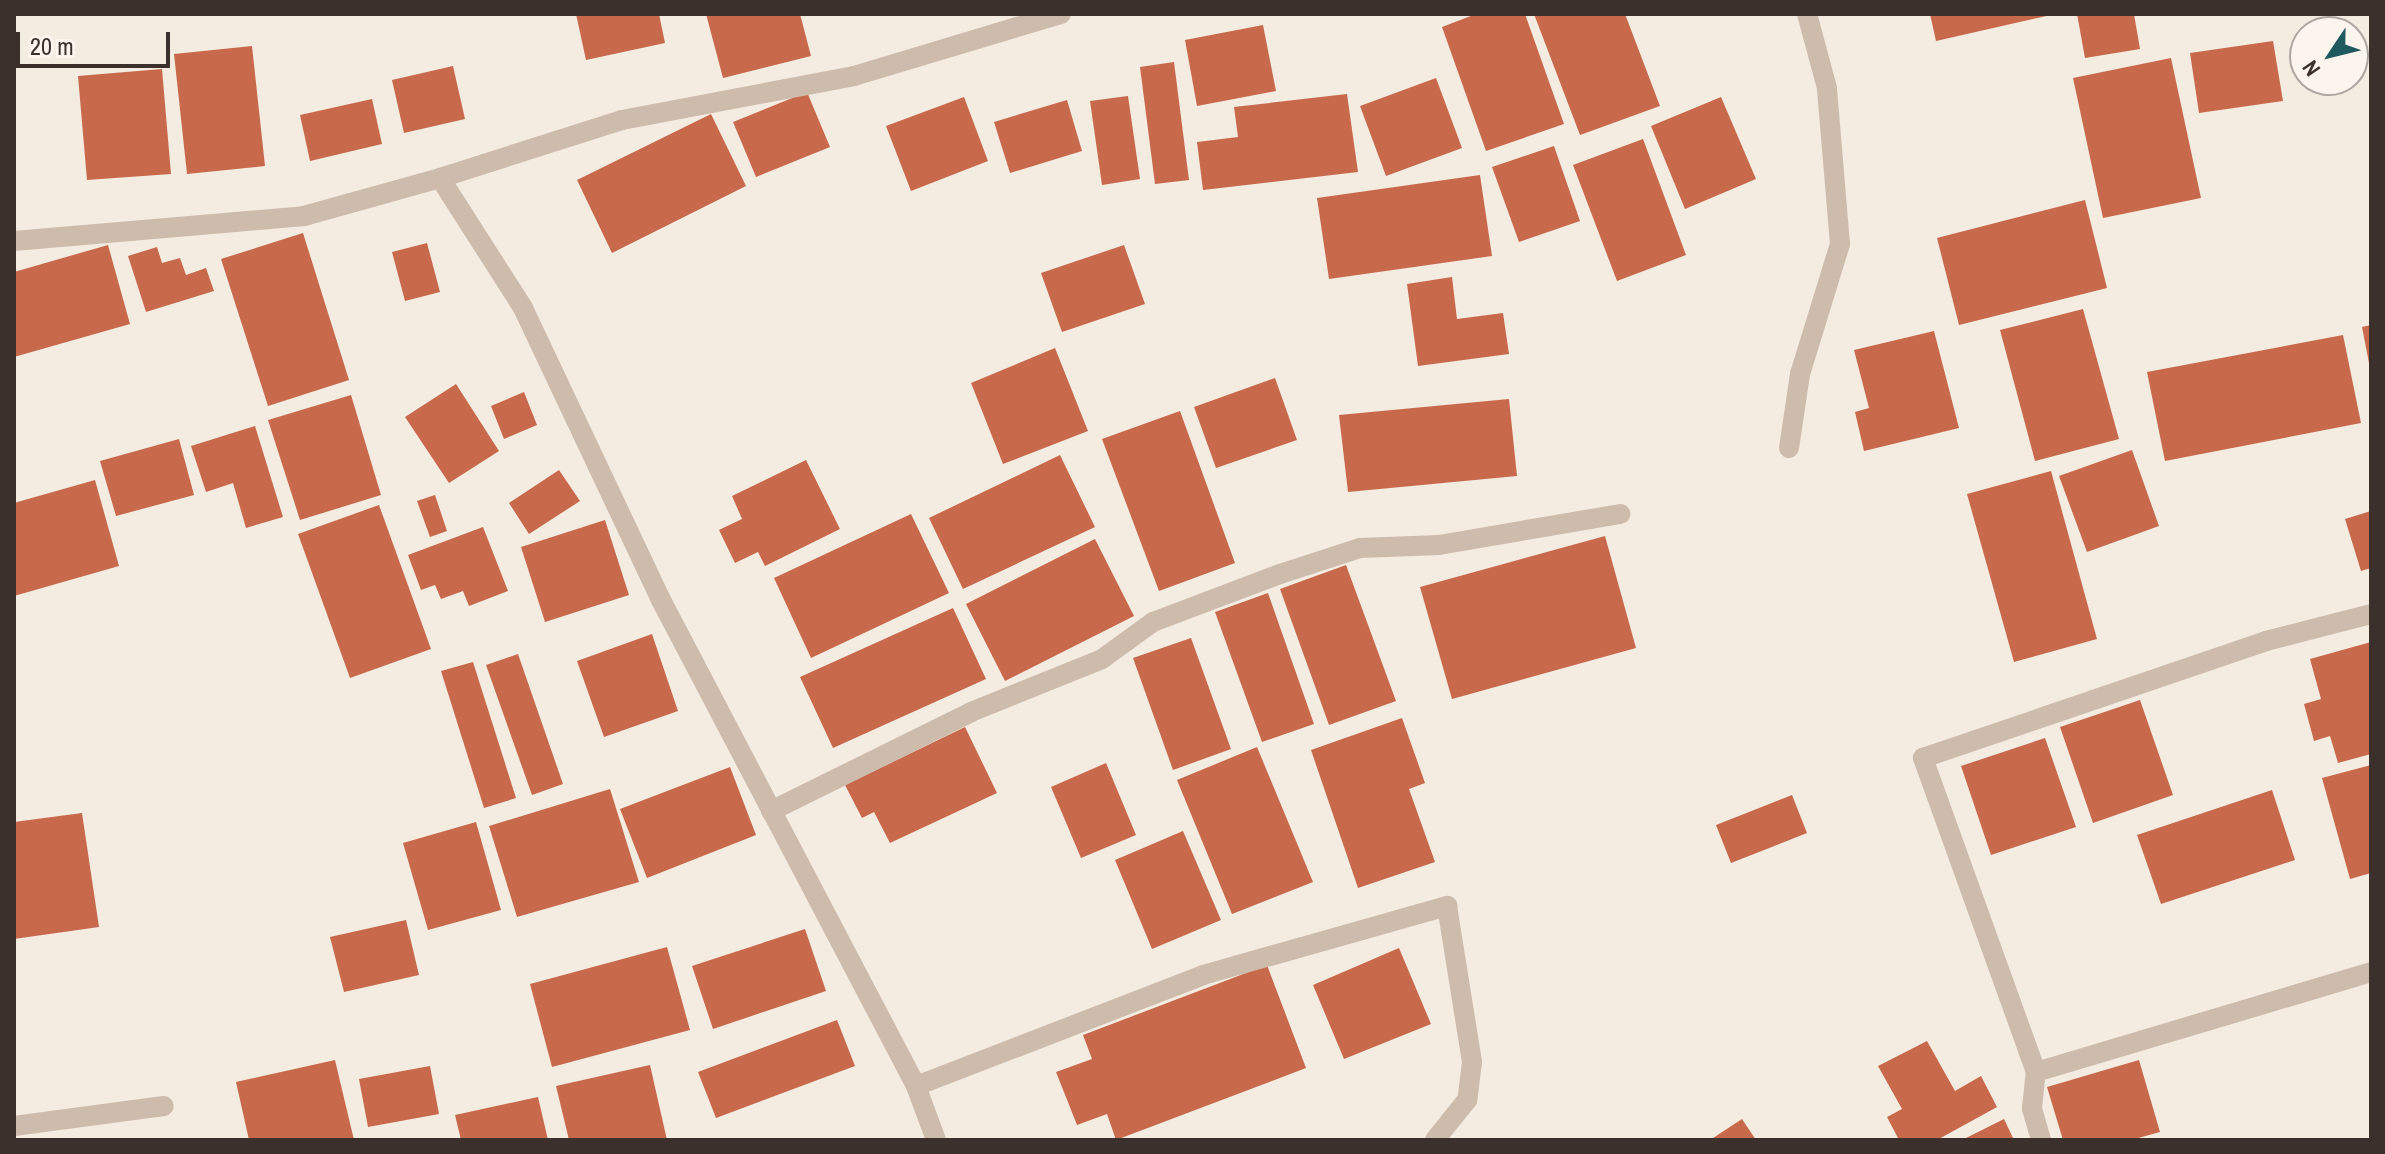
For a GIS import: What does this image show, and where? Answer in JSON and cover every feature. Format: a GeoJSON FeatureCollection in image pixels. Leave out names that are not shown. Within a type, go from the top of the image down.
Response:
{"type":"FeatureCollection","features":[{"type":"Feature","properties":{"kind":"street"},"geometry":{"type":"LineString","coordinates":[[1789,448],[1800,374],[1840,244],[1827,88],[1807,14]]}},
{"type":"Feature","properties":{"kind":"street"},"geometry":{"type":"LineString","coordinates":[[14,241],[304,216],[440,178],[622,120],[854,76],[1049,15]]}},
{"type":"Feature","properties":{"kind":"street"},"geometry":{"type":"LineString","coordinates":[[440,178],[523,308],[661,600],[916,1086],[936,1140]]}},
{"type":"Feature","properties":{"kind":"street"},"geometry":{"type":"LineString","coordinates":[[771,811],[971,712],[1102,659],[1153,622],[1280,574],[1360,548],[1439,545],[1620,514]]}},
{"type":"Feature","properties":{"kind":"street"},"geometry":{"type":"LineString","coordinates":[[2041,1140],[2032,1108],[2036,1072],[1923,758],[2266,641],[2371,614]]}},
{"type":"Feature","properties":{"kind":"street"},"geometry":{"type":"LineString","coordinates":[[916,1086],[1203,975],[1447,906],[1472,1062],[1467,1100],[1435,1140]]}},
{"type":"Feature","properties":{"kind":"street"},"geometry":{"type":"LineString","coordinates":[[2036,1072],[2371,972]]}},
{"type":"Feature","properties":{"kind":"street"},"geometry":{"type":"LineString","coordinates":[[14,1126],[164,1106]]}},
{"type":"Feature","properties":{"kind":"building"},"geometry":{"type":"Polygon","coordinates":[[[576,14],[659,14],[665,43],[586,60],[576,14]]]}},
{"type":"Feature","properties":{"kind":"building"},"geometry":{"type":"Polygon","coordinates":[[[706,14],[800,14],[811,56],[723,78],[706,14]]]}},
{"type":"Feature","properties":{"kind":"building"},"geometry":{"type":"Polygon","coordinates":[[[1476,14],[1525,14],[1564,124],[1486,151],[1442,27],[1476,14]]]}},
{"type":"Feature","properties":{"kind":"building"},"geometry":{"type":"Polygon","coordinates":[[[1534,14],[1625,14],[1660,106],[1580,135],[1534,14]]]}},
{"type":"Feature","properties":{"kind":"building"},"geometry":{"type":"Polygon","coordinates":[[[1930,14],[2051,14],[2051,15],[1936,41],[1930,14]]]}},
{"type":"Feature","properties":{"kind":"building"},"geometry":{"type":"Polygon","coordinates":[[[2077,14],[2134,14],[2140,49],[2085,58],[2077,14]]]}},
{"type":"Feature","properties":{"kind":"building"},"geometry":{"type":"Polygon","coordinates":[[[1263,25],[1276,91],[1197,106],[1185,40],[1263,25]]]}},
{"type":"Feature","properties":{"kind":"building"},"geometry":{"type":"Polygon","coordinates":[[[2273,41],[2283,101],[2199,113],[2190,53],[2273,41]]]}},
{"type":"Feature","properties":{"kind":"building"},"geometry":{"type":"Polygon","coordinates":[[[252,46],[265,166],[187,174],[174,54],[252,46]]]}},
{"type":"Feature","properties":{"kind":"building"},"geometry":{"type":"Polygon","coordinates":[[[2171,58],[2201,198],[2103,218],[2073,78],[2171,58]]]}},
{"type":"Feature","properties":{"kind":"building"},"geometry":{"type":"Polygon","coordinates":[[[1174,62],[1189,180],[1155,184],[1140,67],[1174,62]]]}},
{"type":"Feature","properties":{"kind":"building"},"geometry":{"type":"Polygon","coordinates":[[[453,66],[465,119],[404,133],[392,80],[453,66]]]}},
{"type":"Feature","properties":{"kind":"building"},"geometry":{"type":"Polygon","coordinates":[[[162,69],[171,174],[87,180],[78,76],[162,69]]]}},
{"type":"Feature","properties":{"kind":"building"},"geometry":{"type":"Polygon","coordinates":[[[1436,78],[1462,148],[1386,176],[1360,106],[1436,78]]]}},
{"type":"Feature","properties":{"kind":"building"},"geometry":{"type":"Polygon","coordinates":[[[807,92],[830,147],[756,177],[733,122],[807,92]]]}},
{"type":"Feature","properties":{"kind":"building"},"geometry":{"type":"Polygon","coordinates":[[[1347,94],[1358,172],[1203,190],[1197,142],[1238,137],[1234,107],[1347,94]]]}},
{"type":"Feature","properties":{"kind":"building"},"geometry":{"type":"Polygon","coordinates":[[[1128,96],[1140,179],[1102,185],[1090,101],[1128,96]]]}},
{"type":"Feature","properties":{"kind":"building"},"geometry":{"type":"Polygon","coordinates":[[[964,97],[988,161],[911,191],[886,126],[964,97]]]}},
{"type":"Feature","properties":{"kind":"building"},"geometry":{"type":"Polygon","coordinates":[[[1721,97],[1756,179],[1685,209],[1651,126],[1721,97]]]}},
{"type":"Feature","properties":{"kind":"building"},"geometry":{"type":"Polygon","coordinates":[[[372,99],[382,144],[310,161],[300,115],[372,99]]]}},
{"type":"Feature","properties":{"kind":"building"},"geometry":{"type":"Polygon","coordinates":[[[1067,100],[1082,151],[1010,173],[994,122],[1067,100]]]}},
{"type":"Feature","properties":{"kind":"building"},"geometry":{"type":"Polygon","coordinates":[[[711,114],[746,186],[612,253],[577,180],[711,114]]]}},
{"type":"Feature","properties":{"kind":"building"},"geometry":{"type":"Polygon","coordinates":[[[1643,139],[1686,255],[1617,281],[1573,165],[1643,139]]]}},
{"type":"Feature","properties":{"kind":"building"},"geometry":{"type":"Polygon","coordinates":[[[1554,146],[1580,221],[1519,242],[1492,167],[1554,146]]]}},
{"type":"Feature","properties":{"kind":"building"},"geometry":{"type":"Polygon","coordinates":[[[1480,175],[1492,256],[1329,279],[1317,198],[1480,175]]]}},
{"type":"Feature","properties":{"kind":"building"},"geometry":{"type":"Polygon","coordinates":[[[2085,200],[2107,288],[1959,325],[1937,238],[2085,200]]]}},
{"type":"Feature","properties":{"kind":"building"},"geometry":{"type":"Polygon","coordinates":[[[303,233],[349,380],[268,406],[221,259],[303,233]]]}},
{"type":"Feature","properties":{"kind":"building"},"geometry":{"type":"Polygon","coordinates":[[[427,243],[440,292],[405,301],[392,252],[427,243]]]}},
{"type":"Feature","properties":{"kind":"building"},"geometry":{"type":"Polygon","coordinates":[[[108,245],[130,324],[14,357],[14,272],[108,245]]]}},
{"type":"Feature","properties":{"kind":"building"},"geometry":{"type":"Polygon","coordinates":[[[1124,245],[1145,304],[1062,332],[1041,273],[1124,245]]]}},
{"type":"Feature","properties":{"kind":"building"},"geometry":{"type":"Polygon","coordinates":[[[157,247],[162,263],[180,258],[186,275],[206,268],[214,291],[146,312],[128,256],[157,247]]]}},
{"type":"Feature","properties":{"kind":"building"},"geometry":{"type":"Polygon","coordinates":[[[1452,277],[1457,319],[1503,313],[1509,354],[1418,366],[1407,284],[1452,277]]]}},
{"type":"Feature","properties":{"kind":"building"},"geometry":{"type":"Polygon","coordinates":[[[2083,309],[2119,439],[2035,461],[2000,330],[2083,309]]]}},
{"type":"Feature","properties":{"kind":"building"},"geometry":{"type":"Polygon","coordinates":[[[2371,325],[2371,368],[2370,368],[2362,327],[2371,325]]]}},
{"type":"Feature","properties":{"kind":"building"},"geometry":{"type":"Polygon","coordinates":[[[1934,331],[1959,428],[1864,451],[1855,412],[1869,408],[1854,350],[1934,331]]]}},
{"type":"Feature","properties":{"kind":"building"},"geometry":{"type":"Polygon","coordinates":[[[2343,335],[2361,423],[2165,461],[2147,372],[2343,335]]]}},
{"type":"Feature","properties":{"kind":"building"},"geometry":{"type":"Polygon","coordinates":[[[1055,348],[1088,431],[1003,464],[971,383],[1055,348]]]}},
{"type":"Feature","properties":{"kind":"building"},"geometry":{"type":"Polygon","coordinates":[[[1275,378],[1297,440],[1216,468],[1194,407],[1275,378]]]}},
{"type":"Feature","properties":{"kind":"building"},"geometry":{"type":"Polygon","coordinates":[[[456,384],[499,451],[449,483],[405,417],[456,384]]]}},
{"type":"Feature","properties":{"kind":"building"},"geometry":{"type":"Polygon","coordinates":[[[524,392],[537,425],[504,439],[491,406],[524,392]]]}},
{"type":"Feature","properties":{"kind":"building"},"geometry":{"type":"Polygon","coordinates":[[[351,395],[381,495],[300,520],[268,420],[351,395]]]}},
{"type":"Feature","properties":{"kind":"building"},"geometry":{"type":"Polygon","coordinates":[[[1509,399],[1517,476],[1348,492],[1339,415],[1509,399]]]}},
{"type":"Feature","properties":{"kind":"building"},"geometry":{"type":"Polygon","coordinates":[[[1180,411],[1235,563],[1159,591],[1102,439],[1180,411]]]}},
{"type":"Feature","properties":{"kind":"building"},"geometry":{"type":"Polygon","coordinates":[[[255,426],[283,517],[246,528],[233,483],[206,492],[191,446],[255,426]]]}},
{"type":"Feature","properties":{"kind":"building"},"geometry":{"type":"Polygon","coordinates":[[[179,439],[194,495],[116,516],[100,461],[179,439]]]}},
{"type":"Feature","properties":{"kind":"building"},"geometry":{"type":"Polygon","coordinates":[[[2132,450],[2159,526],[2087,552],[2059,476],[2132,450]]]}},
{"type":"Feature","properties":{"kind":"building"},"geometry":{"type":"Polygon","coordinates":[[[1060,455],[1095,527],[963,589],[929,518],[1060,455]]]}},
{"type":"Feature","properties":{"kind":"building"},"geometry":{"type":"Polygon","coordinates":[[[806,460],[840,529],[765,566],[758,552],[735,563],[719,530],[742,519],[732,496],[806,460]]]}},
{"type":"Feature","properties":{"kind":"building"},"geometry":{"type":"Polygon","coordinates":[[[559,470],[580,501],[529,534],[509,503],[559,470]]]}},
{"type":"Feature","properties":{"kind":"building"},"geometry":{"type":"Polygon","coordinates":[[[2051,471],[2097,639],[2014,662],[1967,494],[2051,471]]]}},
{"type":"Feature","properties":{"kind":"building"},"geometry":{"type":"Polygon","coordinates":[[[95,480],[119,566],[14,596],[14,503],[95,480]]]}},
{"type":"Feature","properties":{"kind":"building"},"geometry":{"type":"Polygon","coordinates":[[[435,495],[447,531],[430,537],[417,501],[435,495]]]}},
{"type":"Feature","properties":{"kind":"building"},"geometry":{"type":"Polygon","coordinates":[[[379,505],[431,649],[350,678],[298,534],[379,505]]]}},
{"type":"Feature","properties":{"kind":"building"},"geometry":{"type":"Polygon","coordinates":[[[2371,511],[2371,568],[2361,571],[2345,519],[2371,511]]]}},
{"type":"Feature","properties":{"kind":"building"},"geometry":{"type":"Polygon","coordinates":[[[911,514],[949,593],[811,658],[774,578],[911,514]]]}},
{"type":"Feature","properties":{"kind":"building"},"geometry":{"type":"Polygon","coordinates":[[[605,520],[629,595],[545,622],[521,547],[605,520]]]}},
{"type":"Feature","properties":{"kind":"building"},"geometry":{"type":"Polygon","coordinates":[[[483,527],[508,591],[469,606],[463,591],[441,599],[435,585],[421,590],[408,555],[483,527]]]}},
{"type":"Feature","properties":{"kind":"building"},"geometry":{"type":"Polygon","coordinates":[[[1605,536],[1636,648],[1452,699],[1420,587],[1605,536]]]}},
{"type":"Feature","properties":{"kind":"building"},"geometry":{"type":"Polygon","coordinates":[[[1095,539],[1134,616],[1005,681],[966,604],[1095,539]]]}},
{"type":"Feature","properties":{"kind":"building"},"geometry":{"type":"Polygon","coordinates":[[[1346,565],[1396,701],[1329,725],[1280,589],[1346,565]]]}},
{"type":"Feature","properties":{"kind":"building"},"geometry":{"type":"Polygon","coordinates":[[[1268,593],[1314,724],[1262,742],[1215,612],[1268,593]]]}},
{"type":"Feature","properties":{"kind":"building"},"geometry":{"type":"Polygon","coordinates":[[[953,608],[986,679],[833,748],[800,677],[953,608]]]}},
{"type":"Feature","properties":{"kind":"building"},"geometry":{"type":"Polygon","coordinates":[[[652,634],[678,711],[604,737],[577,661],[652,634]]]}},
{"type":"Feature","properties":{"kind":"building"},"geometry":{"type":"Polygon","coordinates":[[[1191,638],[1231,749],[1173,770],[1133,658],[1191,638]]]}},
{"type":"Feature","properties":{"kind":"building"},"geometry":{"type":"Polygon","coordinates":[[[2371,642],[2371,754],[2338,763],[2330,736],[2314,741],[2304,704],[2321,699],[2310,659],[2371,642]]]}},
{"type":"Feature","properties":{"kind":"building"},"geometry":{"type":"Polygon","coordinates":[[[518,654],[563,784],[532,795],[486,665],[518,654]]]}},
{"type":"Feature","properties":{"kind":"building"},"geometry":{"type":"Polygon","coordinates":[[[473,662],[516,798],[484,808],[441,671],[473,662]]]}},
{"type":"Feature","properties":{"kind":"building"},"geometry":{"type":"Polygon","coordinates":[[[2140,700],[2173,795],[2093,823],[2060,727],[2140,700]]]}},
{"type":"Feature","properties":{"kind":"building"},"geometry":{"type":"Polygon","coordinates":[[[1402,718],[1425,783],[1409,789],[1435,862],[1358,888],[1311,750],[1402,718]]]}},
{"type":"Feature","properties":{"kind":"building"},"geometry":{"type":"Polygon","coordinates":[[[965,727],[997,793],[890,843],[874,812],[862,818],[845,785],[965,727]]]}},
{"type":"Feature","properties":{"kind":"building"},"geometry":{"type":"Polygon","coordinates":[[[2045,738],[2076,827],[1991,855],[1961,766],[2045,738]]]}},
{"type":"Feature","properties":{"kind":"building"},"geometry":{"type":"Polygon","coordinates":[[[1257,747],[1313,882],[1232,914],[1177,780],[1257,747]]]}},
{"type":"Feature","properties":{"kind":"building"},"geometry":{"type":"Polygon","coordinates":[[[1106,763],[1136,835],[1081,858],[1051,787],[1106,763]]]}},
{"type":"Feature","properties":{"kind":"building"},"geometry":{"type":"Polygon","coordinates":[[[2371,765],[2371,873],[2350,879],[2322,778],[2371,765]]]}},
{"type":"Feature","properties":{"kind":"building"},"geometry":{"type":"Polygon","coordinates":[[[730,767],[756,835],[647,878],[620,809],[730,767]]]}},
{"type":"Feature","properties":{"kind":"building"},"geometry":{"type":"Polygon","coordinates":[[[610,789],[639,882],[517,917],[489,826],[610,789]]]}},
{"type":"Feature","properties":{"kind":"building"},"geometry":{"type":"Polygon","coordinates":[[[2272,790],[2295,860],[2161,904],[2137,835],[2272,790]]]}},
{"type":"Feature","properties":{"kind":"building"},"geometry":{"type":"Polygon","coordinates":[[[1792,795],[1807,833],[1731,863],[1716,825],[1792,795]]]}},
{"type":"Feature","properties":{"kind":"building"},"geometry":{"type":"Polygon","coordinates":[[[82,813],[99,927],[14,939],[14,822],[82,813]]]}},
{"type":"Feature","properties":{"kind":"building"},"geometry":{"type":"Polygon","coordinates":[[[476,822],[501,910],[428,930],[403,843],[476,822]]]}},
{"type":"Feature","properties":{"kind":"building"},"geometry":{"type":"Polygon","coordinates":[[[1183,831],[1221,920],[1152,949],[1115,860],[1183,831]]]}},
{"type":"Feature","properties":{"kind":"building"},"geometry":{"type":"Polygon","coordinates":[[[406,920],[419,975],[344,992],[330,937],[406,920]]]}},
{"type":"Feature","properties":{"kind":"building"},"geometry":{"type":"Polygon","coordinates":[[[805,929],[826,991],[713,1029],[692,966],[805,929]]]}},
{"type":"Feature","properties":{"kind":"building"},"geometry":{"type":"Polygon","coordinates":[[[667,947],[690,1030],[552,1067],[530,984],[667,947]]]}},
{"type":"Feature","properties":{"kind":"building"},"geometry":{"type":"Polygon","coordinates":[[[1399,948],[1431,1024],[1344,1059],[1313,985],[1399,948]]]}},
{"type":"Feature","properties":{"kind":"building"},"geometry":{"type":"Polygon","coordinates":[[[1267,965],[1306,1068],[1116,1140],[1107,1114],[1077,1125],[1056,1072],[1092,1059],[1083,1035],[1267,965]]]}},
{"type":"Feature","properties":{"kind":"building"},"geometry":{"type":"Polygon","coordinates":[[[837,1020],[855,1066],[716,1118],[698,1072],[837,1020]]]}},
{"type":"Feature","properties":{"kind":"building"},"geometry":{"type":"Polygon","coordinates":[[[1927,1041],[1955,1091],[1981,1076],[1997,1107],[1937,1140],[1899,1140],[1887,1117],[1902,1109],[1878,1066],[1927,1041]]]}},
{"type":"Feature","properties":{"kind":"building"},"geometry":{"type":"Polygon","coordinates":[[[335,1060],[354,1140],[249,1140],[236,1082],[335,1060]]]}},
{"type":"Feature","properties":{"kind":"building"},"geometry":{"type":"Polygon","coordinates":[[[2139,1060],[2160,1132],[2131,1140],[2063,1140],[2047,1087],[2139,1060]]]}},
{"type":"Feature","properties":{"kind":"building"},"geometry":{"type":"Polygon","coordinates":[[[650,1065],[667,1140],[569,1140],[556,1086],[650,1065]]]}},
{"type":"Feature","properties":{"kind":"building"},"geometry":{"type":"Polygon","coordinates":[[[430,1066],[439,1114],[368,1127],[359,1079],[430,1066]]]}},
{"type":"Feature","properties":{"kind":"building"},"geometry":{"type":"Polygon","coordinates":[[[538,1097],[548,1140],[461,1140],[455,1115],[538,1097]]]}},
{"type":"Feature","properties":{"kind":"building"},"geometry":{"type":"Polygon","coordinates":[[[1742,1119],[1756,1140],[1710,1140],[1742,1119]]]}},
{"type":"Feature","properties":{"kind":"building"},"geometry":{"type":"Polygon","coordinates":[[[2004,1119],[2014,1140],[1962,1140],[2004,1119]]]}}]}
